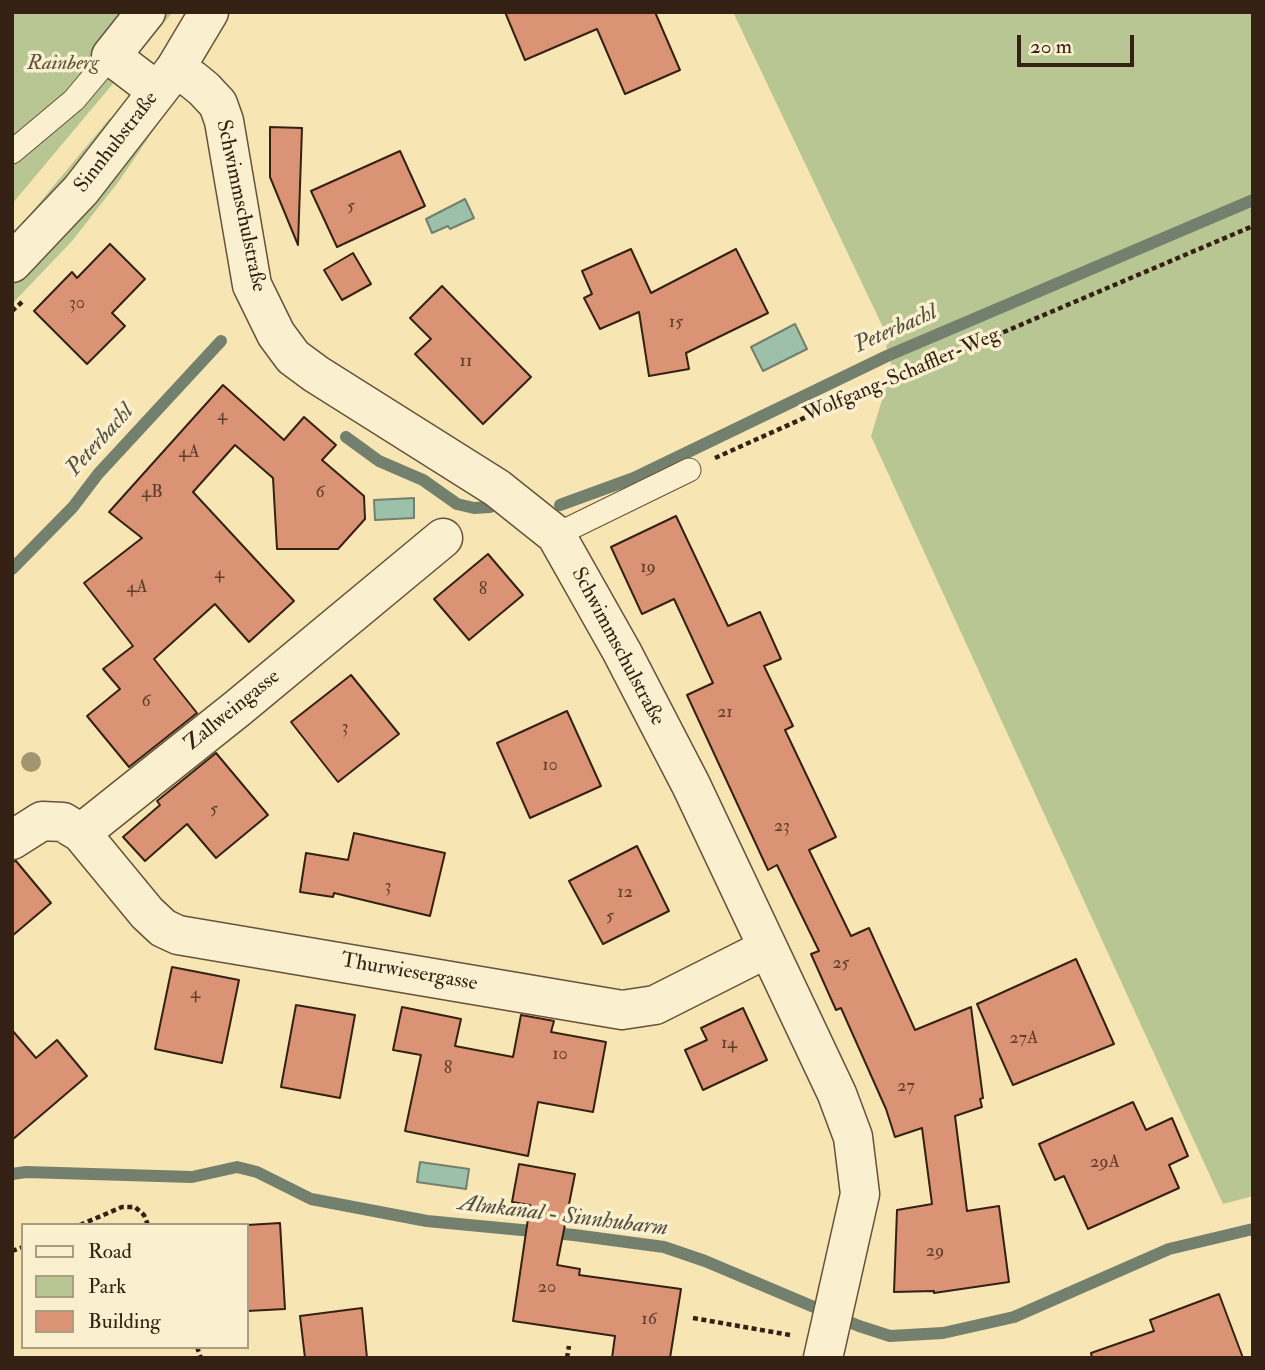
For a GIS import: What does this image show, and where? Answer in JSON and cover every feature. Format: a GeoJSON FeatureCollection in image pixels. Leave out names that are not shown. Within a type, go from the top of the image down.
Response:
{"type":"FeatureCollection","features":[{"type":"Feature","properties":{"kind":"street"},"geometry":{"type":"LineString","coordinates":[[111,56],[146,12]]}},
{"type":"Feature","properties":{"kind":"street","name":"Sinnhubstraße"},"geometry":{"type":"LineString","coordinates":[[12,263],[81,190],[166,80],[209,12]]}},
{"type":"Feature","properties":{"kind":"street","name":"Schwimmschulstraße"},"geometry":{"type":"LineString","coordinates":[[111,56],[166,80],[193,80],[218,104],[224,121],[252,285],[275,334],[292,355],[316,374],[497,488],[556,535],[691,785],[837,1094],[853,1137],[860,1194],[830,1326]]}},
{"type":"Feature","properties":{"kind":"street","name":"Zallweingasse"},"geometry":{"type":"LineString","coordinates":[[81,833],[238,708],[443,538]]}},
{"type":"Feature","properties":{"kind":"street"},"geometry":{"type":"LineString","coordinates":[[12,840],[42,821],[63,822],[81,833]]}},
{"type":"Feature","properties":{"kind":"street","name":"Thurwiesergasse"},"geometry":{"type":"LineString","coordinates":[[81,833],[147,913],[163,928],[178,935],[622,1010],[655,1005],[768,948]]}},
{"type":"Feature","properties":{"kind":"lane"},"geometry":{"type":"LineString","coordinates":[[12,152],[74,100],[111,56]]}},
{"type":"Feature","properties":{"kind":"lane"},"geometry":{"type":"LineString","coordinates":[[556,535],[688,470]]}},
{"type":"Feature","properties":{"kind":"path","name":"Wolfgang-Schaffler-Weg"},"geometry":{"type":"LineString","coordinates":[[688,470],[844,400],[1253,226]]}},
{"type":"Feature","properties":{"kind":"path"},"geometry":{"type":"LineString","coordinates":[[84,1223],[122,1207],[135,1207],[144,1215],[147,1223]]}},
{"type":"Feature","properties":{"kind":"path"},"geometry":{"type":"LineString","coordinates":[[694,1318],[780,1333]]}},
{"type":"Feature","properties":{"kind":"path"},"geometry":{"type":"LineString","coordinates":[[567,1358],[569,1346]]}},
{"type":"Feature","properties":{"kind":"green space","name":"Rainberg"},"geometry":{"type":"Polygon","coordinates":[[[12,12],[173,12],[12,204],[12,12]]]}},
{"type":"Feature","properties":{"kind":"green space"},"geometry":{"type":"Polygon","coordinates":[[[733,12],[1253,12],[1253,1196],[1223,1204],[871,436],[892,367],[886,346],[890,342],[733,12]]]}},
{"type":"Feature","properties":{"kind":"green space"},"geometry":{"type":"Polygon","coordinates":[[[166,112],[119,181],[72,241],[12,304],[12,283],[166,112]]]}},
{"type":"Feature","properties":{"kind":"green space"},"geometry":{"type":"Polygon","coordinates":[[[110,118],[114,119],[99,146],[12,236],[110,118]]]}},
{"type":"Feature","properties":{"kind":"shaded area"},"geometry":{"type":"Polygon","coordinates":[[[465,199],[474,218],[450,229],[448,226],[432,233],[426,219],[465,199]]]}},
{"type":"Feature","properties":{"kind":"shaded area"},"geometry":{"type":"Polygon","coordinates":[[[795,324],[807,349],[763,371],[751,347],[795,324]]]}},
{"type":"Feature","properties":{"kind":"shaded area"},"geometry":{"type":"Polygon","coordinates":[[[414,498],[414,518],[375,520],[374,500],[414,498]]]}},
{"type":"Feature","properties":{"kind":"shaded area"},"geometry":{"type":"Polygon","coordinates":[[[420,1162],[469,1169],[466,1189],[417,1182],[420,1162]]]}},
{"type":"Feature","properties":{"kind":"building"},"geometry":{"type":"Polygon","coordinates":[[[505,12],[655,12],[680,70],[625,94],[597,29],[525,60],[505,12]]]}},
{"type":"Feature","properties":{"kind":"building"},"geometry":{"type":"Polygon","coordinates":[[[270,127],[302,128],[298,245],[270,177],[270,127]]]}},
{"type":"Feature","properties":{"kind":"building"},"geometry":{"type":"Polygon","coordinates":[[[400,151],[425,206],[337,247],[311,191],[400,151]]]}},
{"type":"Feature","properties":{"kind":"building"},"geometry":{"type":"Polygon","coordinates":[[[110,244],[145,279],[112,313],[125,326],[87,364],[34,311],[72,272],[77,278],[110,244]]]}},
{"type":"Feature","properties":{"kind":"building"},"geometry":{"type":"Polygon","coordinates":[[[631,249],[651,293],[736,249],[768,313],[686,353],[689,369],[649,376],[639,312],[600,329],[584,298],[592,294],[582,271],[631,249]]]}},
{"type":"Feature","properties":{"kind":"building"},"geometry":{"type":"Polygon","coordinates":[[[353,253],[371,284],[342,300],[324,270],[353,253]]]}},
{"type":"Feature","properties":{"kind":"building"},"geometry":{"type":"Polygon","coordinates":[[[442,286],[531,377],[483,424],[415,354],[431,339],[410,318],[442,286]]]}},
{"type":"Feature","properties":{"kind":"building"},"geometry":{"type":"Polygon","coordinates":[[[223,385],[284,440],[304,417],[336,445],[322,460],[364,496],[365,519],[338,549],[277,549],[273,478],[235,445],[193,492],[294,601],[249,642],[215,604],[154,659],[197,713],[129,767],[87,716],[120,689],[103,669],[133,646],[84,583],[142,538],[109,512],[223,385]]]}},
{"type":"Feature","properties":{"kind":"building"},"geometry":{"type":"Polygon","coordinates":[[[676,516],[728,626],[760,612],[781,659],[764,666],[793,726],[785,730],[836,837],[809,850],[851,936],[869,928],[915,1030],[971,1007],[982,1107],[955,1116],[967,1211],[999,1206],[1009,1282],[934,1293],[894,1292],[897,1210],[932,1204],[922,1128],[895,1137],[886,1109],[841,1008],[836,1010],[811,954],[819,951],[777,865],[768,870],[687,695],[713,683],[674,599],[642,614],[611,547],[676,516]]]}},
{"type":"Feature","properties":{"kind":"building"},"geometry":{"type":"Polygon","coordinates":[[[488,554],[523,595],[469,640],[434,599],[488,554]]]}},
{"type":"Feature","properties":{"kind":"building"},"geometry":{"type":"Polygon","coordinates":[[[351,675],[399,734],[338,782],[291,722],[351,675]]]}},
{"type":"Feature","properties":{"kind":"building"},"geometry":{"type":"Polygon","coordinates":[[[567,711],[601,786],[530,818],[497,743],[567,711]]]}},
{"type":"Feature","properties":{"kind":"building"},"geometry":{"type":"Polygon","coordinates":[[[216,753],[268,815],[216,858],[187,824],[145,861],[123,837],[160,805],[157,801],[216,753]]]}},
{"type":"Feature","properties":{"kind":"building"},"geometry":{"type":"Polygon","coordinates":[[[354,833],[445,853],[430,916],[334,893],[333,897],[300,892],[306,853],[348,860],[354,833]]]}},
{"type":"Feature","properties":{"kind":"building"},"geometry":{"type":"Polygon","coordinates":[[[637,846],[669,911],[603,944],[569,881],[637,846]]]}},
{"type":"Feature","properties":{"kind":"building"},"geometry":{"type":"Polygon","coordinates":[[[16,861],[51,903],[12,936],[12,862],[16,861]]]}},
{"type":"Feature","properties":{"kind":"building"},"geometry":{"type":"Polygon","coordinates":[[[1076,959],[1114,1044],[1013,1085],[977,1004],[1076,959]]]}},
{"type":"Feature","properties":{"kind":"building"},"geometry":{"type":"Polygon","coordinates":[[[172,967],[239,980],[222,1063],[155,1049],[172,967]]]}},
{"type":"Feature","properties":{"kind":"building"},"geometry":{"type":"Polygon","coordinates":[[[296,1005],[355,1015],[340,1098],[281,1087],[296,1005]]]}},
{"type":"Feature","properties":{"kind":"building"},"geometry":{"type":"Polygon","coordinates":[[[402,1007],[461,1019],[455,1046],[513,1057],[521,1015],[554,1021],[551,1032],[606,1042],[593,1112],[538,1102],[528,1156],[405,1131],[421,1055],[393,1050],[402,1007]]]}},
{"type":"Feature","properties":{"kind":"building"},"geometry":{"type":"Polygon","coordinates":[[[743,1008],[767,1060],[703,1090],[685,1050],[707,1040],[701,1028],[743,1008]]]}},
{"type":"Feature","properties":{"kind":"building"},"geometry":{"type":"Polygon","coordinates":[[[12,1030],[36,1058],[57,1040],[87,1076],[12,1140],[12,1030]]]}},
{"type":"Feature","properties":{"kind":"building"},"geometry":{"type":"Polygon","coordinates":[[[1133,1102],[1146,1130],[1172,1118],[1188,1156],[1169,1165],[1179,1188],[1088,1229],[1064,1176],[1055,1180],[1039,1144],[1133,1102]]]}},
{"type":"Feature","properties":{"kind":"building"},"geometry":{"type":"Polygon","coordinates":[[[519,1164],[575,1174],[557,1265],[580,1269],[579,1275],[681,1289],[670,1358],[612,1358],[615,1336],[513,1321],[530,1205],[512,1202],[519,1164]]]}},
{"type":"Feature","properties":{"kind":"building"},"geometry":{"type":"Polygon","coordinates":[[[280,1223],[285,1309],[248,1311],[248,1225],[280,1223]]]}},
{"type":"Feature","properties":{"kind":"building"},"geometry":{"type":"Polygon","coordinates":[[[1219,1294],[1243,1358],[1092,1358],[1091,1353],[1154,1331],[1150,1320],[1219,1294]]]}},
{"type":"Feature","properties":{"kind":"building"},"geometry":{"type":"Polygon","coordinates":[[[362,1308],[367,1358],[305,1358],[300,1316],[362,1308]]]}},
{"type":"Feature","properties":{"kind":"waterway","name":"Peterbachl"},"geometry":{"type":"LineString","coordinates":[[560,505],[634,478],[887,356],[1253,200]]}},
{"type":"Feature","properties":{"kind":"waterway","name":"Peterbachl"},"geometry":{"type":"LineString","coordinates":[[12,569],[73,507],[98,474],[221,341]]}},
{"type":"Feature","properties":{"kind":"waterway","name":"Peterbachl"},"geometry":{"type":"LineString","coordinates":[[346,437],[379,461],[423,480],[457,504],[474,508],[490,507]]}},
{"type":"Feature","properties":{"kind":"waterway","name":"Almkanal - Sinnhubarm"},"geometry":{"type":"LineString","coordinates":[[12,1174],[26,1172],[192,1177],[237,1167],[257,1172],[311,1199],[427,1221],[574,1235],[664,1247],[890,1336],[943,1333],[1014,1317],[1169,1249],[1253,1229]]}}]}
